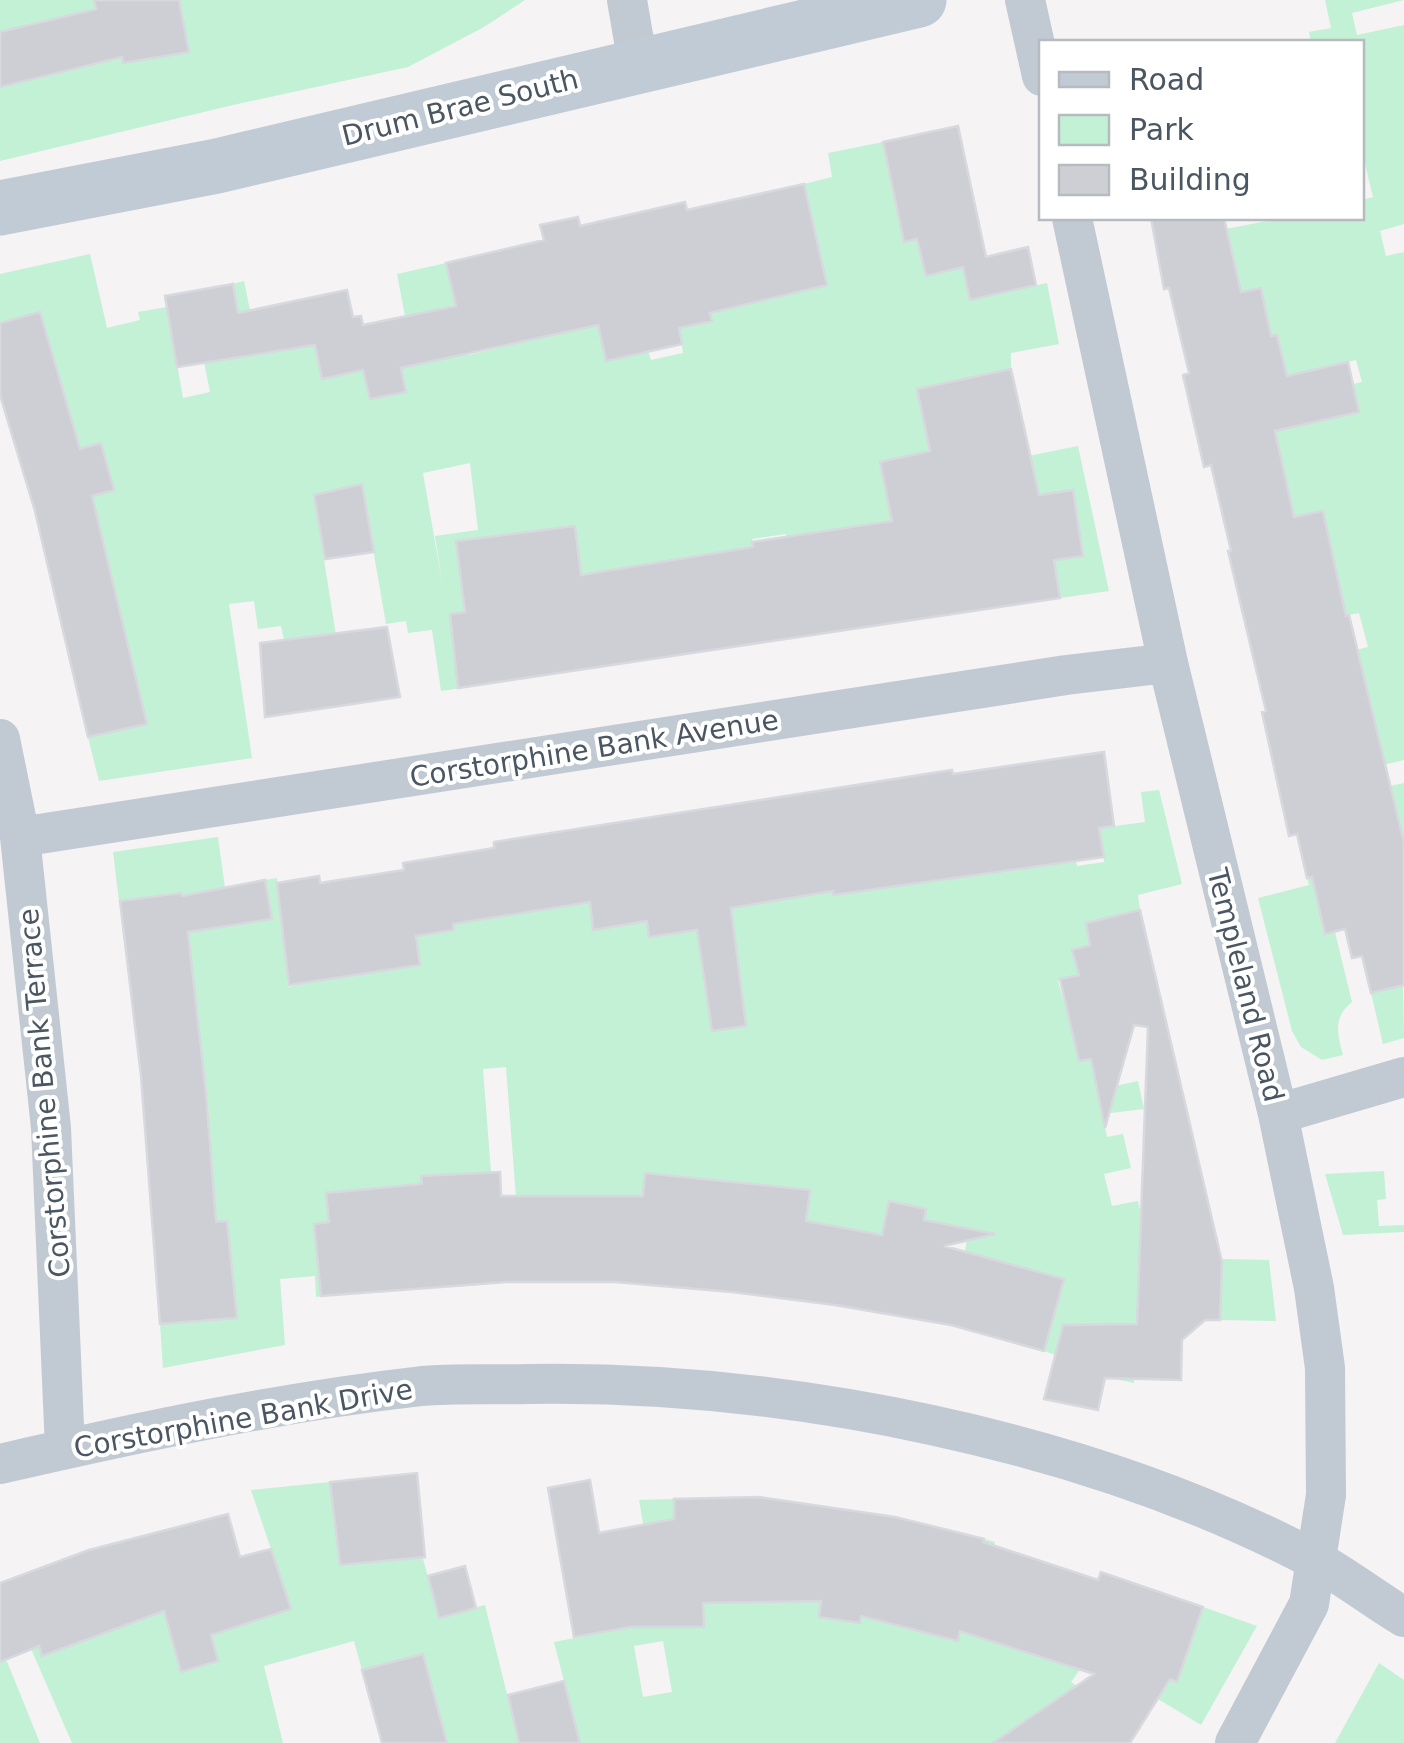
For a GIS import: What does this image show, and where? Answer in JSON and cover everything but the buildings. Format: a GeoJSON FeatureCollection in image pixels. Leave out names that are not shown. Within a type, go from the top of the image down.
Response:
{"type":"FeatureCollection","features":[{"type":"Feature","properties":{"kind":"main road","name":"Drum Brae South"},"geometry":{"type":"LineString","coordinates":[[0,208],[217,166],[919,0]]}},
{"type":"Feature","properties":{"kind":"street"},"geometry":{"type":"LineString","coordinates":[[627,0],[638,64]]}},
{"type":"Feature","properties":{"kind":"street"},"geometry":{"type":"LineString","coordinates":[[1025,0],[1039,63]]}},
{"type":"Feature","properties":{"kind":"street","name":"Templeland Road"},"geometry":{"type":"LineString","coordinates":[[1072,220],[1168,663],[1278,1114],[1314,1288],[1325,1368],[1326,1495],[1309,1604],[1235,1743]]}},
{"type":"Feature","properties":{"kind":"street","name":"Corstorphine Bank Avenue"},"geometry":{"type":"LineString","coordinates":[[20,837],[1066,675],[1168,663]]}},
{"type":"Feature","properties":{"kind":"street","name":"Corstorphine Bank Terrace"},"geometry":{"type":"LineString","coordinates":[[0,739],[20,837],[51,1128],[66,1449]]}},
{"type":"Feature","properties":{"kind":"street"},"geometry":{"type":"LineString","coordinates":[[1278,1114],[1404,1077]]}},
{"type":"Feature","properties":{"kind":"street","name":"Corstorphine Bank Drive"},"geometry":{"type":"LineString","coordinates":[[0,1464],[225,1415],[426,1386],[582,1383],[700,1390],[870,1412],[993,1440],[1085,1467],[1196,1506],[1316,1561],[1404,1617]]}},
{"type":"Feature","properties":{"kind":"green space"},"geometry":{"type":"Polygon","coordinates":[[[0,0],[525,0],[484,27],[408,67],[0,161],[0,0]]]}},
{"type":"Feature","properties":{"kind":"green space"},"geometry":{"type":"Polygon","coordinates":[[[1325,0],[1404,0],[1352,13],[1357,35],[1404,25],[1404,224],[1380,231],[1386,256],[1404,252],[1404,760],[1284,789],[1378,734],[1370,705],[1262,693],[1260,687],[1306,676],[1304,663],[1368,647],[1359,613],[1334,618],[1273,587],[1337,572],[1323,511],[1280,521],[1283,470],[1275,431],[1359,412],[1353,384],[1362,382],[1356,360],[1287,376],[1277,335],[1252,341],[1266,310],[1261,288],[1241,292],[1231,246],[1163,262],[1158,242],[1272,220],[1364,220],[1364,199],[1373,197],[1364,160],[1364,40],[1311,40],[1309,32],[1331,28],[1325,0]]]}},
{"type":"Feature","properties":{"kind":"green space"},"geometry":{"type":"Polygon","coordinates":[[[883,142],[904,241],[917,239],[926,275],[987,262],[996,294],[1047,283],[1059,344],[1011,353],[1011,369],[917,389],[930,451],[880,462],[885,485],[1078,446],[1109,591],[1060,598],[1054,560],[1083,556],[1072,490],[998,501],[863,574],[871,627],[861,628],[845,528],[791,563],[786,534],[752,539],[767,641],[720,573],[716,553],[684,558],[684,566],[618,569],[575,576],[580,567],[575,526],[546,529],[565,673],[441,691],[432,630],[408,633],[406,621],[386,624],[362,485],[314,496],[347,705],[341,705],[303,649],[301,638],[284,640],[281,626],[258,629],[254,601],[229,604],[252,758],[99,781],[88,737],[147,723],[92,496],[114,489],[101,443],[79,449],[0,323],[0,274],[90,254],[107,328],[140,320],[138,312],[167,307],[183,398],[210,392],[204,362],[246,355],[233,284],[244,281],[250,310],[268,307],[277,352],[315,345],[322,378],[363,370],[371,399],[406,391],[391,319],[405,316],[397,274],[446,263],[469,355],[541,338],[520,246],[648,351],[651,360],[683,353],[679,328],[712,321],[707,295],[780,296],[827,285],[804,184],[832,177],[828,153],[883,142]],[[470,463],[423,473],[442,582],[435,536],[478,530],[470,463]]]}},
{"type":"Feature","properties":{"kind":"green space"},"geometry":{"type":"Polygon","coordinates":[[[1036,761],[1046,822],[1070,819],[1077,866],[1104,862],[1100,828],[1145,822],[1141,792],[1159,790],[1182,884],[1138,895],[1140,910],[1086,923],[1090,945],[1072,950],[1079,975],[1058,981],[1064,1002],[1156,980],[1163,1003],[1071,1024],[1079,1061],[1099,1057],[1106,1088],[1138,1081],[1144,1109],[1102,1114],[1107,1137],[1123,1134],[1131,1168],[1104,1174],[1112,1206],[1138,1201],[1145,1231],[1211,1216],[1221,1259],[1269,1260],[1276,1321],[1220,1320],[1221,1265],[1140,1263],[1137,1324],[1113,1325],[1135,1360],[1134,1383],[1052,1366],[1055,1355],[1044,1351],[987,1258],[967,1330],[951,1325],[969,1229],[924,1220],[926,1209],[888,1202],[882,1235],[869,1234],[857,1309],[847,1307],[853,1265],[805,1225],[809,1191],[781,1187],[723,1254],[729,1181],[645,1173],[636,1284],[630,1283],[633,1240],[516,1197],[506,1067],[483,1069],[491,1172],[421,1177],[429,1287],[326,1193],[329,1222],[314,1224],[321,1296],[316,1297],[315,1276],[280,1279],[285,1345],[163,1368],[160,1324],[222,1318],[208,1103],[181,894],[119,901],[113,852],[218,837],[225,888],[272,919],[265,880],[277,878],[288,987],[312,982],[307,954],[420,965],[416,936],[454,930],[443,855],[450,854],[461,922],[530,912],[520,837],[532,835],[589,901],[593,930],[625,925],[633,827],[649,936],[698,930],[710,1013],[744,1007],[717,814],[758,903],[829,891],[818,797],[833,894],[902,883],[885,780],[902,778],[1037,847],[1018,764],[1036,761]]]}},
{"type":"Feature","properties":{"kind":"green space"},"geometry":{"type":"Polygon","coordinates":[[[1404,783],[1404,870],[1335,932],[1352,1002],[1338,1026],[1343,1055],[1322,1060],[1301,1047],[1292,1031],[1258,898],[1309,885],[1307,878],[1389,858],[1401,830],[1390,786],[1404,783]]]}},
{"type":"Feature","properties":{"kind":"green space"},"geometry":{"type":"Polygon","coordinates":[[[1403,985],[1404,1038],[1383,1044],[1371,993],[1403,985]]]}},
{"type":"Feature","properties":{"kind":"green space"},"geometry":{"type":"Polygon","coordinates":[[[1384,1171],[1386,1199],[1377,1200],[1379,1226],[1404,1225],[1404,1232],[1343,1235],[1325,1174],[1384,1171]]]}},
{"type":"Feature","properties":{"kind":"green space"},"geometry":{"type":"Polygon","coordinates":[[[330,1482],[334,1514],[415,1530],[439,1617],[485,1605],[519,1743],[447,1743],[423,1654],[362,1670],[354,1641],[264,1666],[283,1743],[72,1743],[2,1582],[14,1578],[43,1655],[135,1622],[113,1562],[143,1537],[181,1671],[217,1662],[203,1609],[258,1620],[291,1608],[251,1490],[330,1482]]]}},
{"type":"Feature","properties":{"kind":"green space"},"geometry":{"type":"Polygon","coordinates":[[[674,1499],[676,1571],[670,1572],[672,1627],[703,1627],[703,1603],[773,1602],[773,1557],[827,1565],[820,1617],[859,1623],[866,1581],[882,1583],[885,1567],[896,1570],[896,1576],[935,1586],[924,1632],[958,1640],[984,1539],[995,1542],[983,1601],[1030,1617],[1020,1650],[1055,1662],[1084,1576],[1098,1580],[1083,1621],[1115,1632],[1114,1639],[1163,1656],[1157,1675],[1177,1682],[1203,1607],[1257,1626],[1201,1725],[1158,1699],[1152,1708],[1084,1664],[1071,1682],[1089,1694],[1061,1739],[1066,1743],[1051,1743],[1044,1728],[1028,1735],[1030,1743],[1020,1743],[1012,1730],[993,1743],[580,1743],[554,1642],[660,1622],[639,1500],[674,1499]],[[663,1641],[634,1646],[643,1697],[672,1692],[663,1641]]]}},
{"type":"Feature","properties":{"kind":"green space"},"geometry":{"type":"Polygon","coordinates":[[[6,1659],[40,1743],[0,1743],[0,1662],[6,1659]]]}},
{"type":"Feature","properties":{"kind":"green space"},"geometry":{"type":"Polygon","coordinates":[[[1379,1663],[1404,1680],[1404,1743],[1335,1743],[1379,1663]]]}}]}
